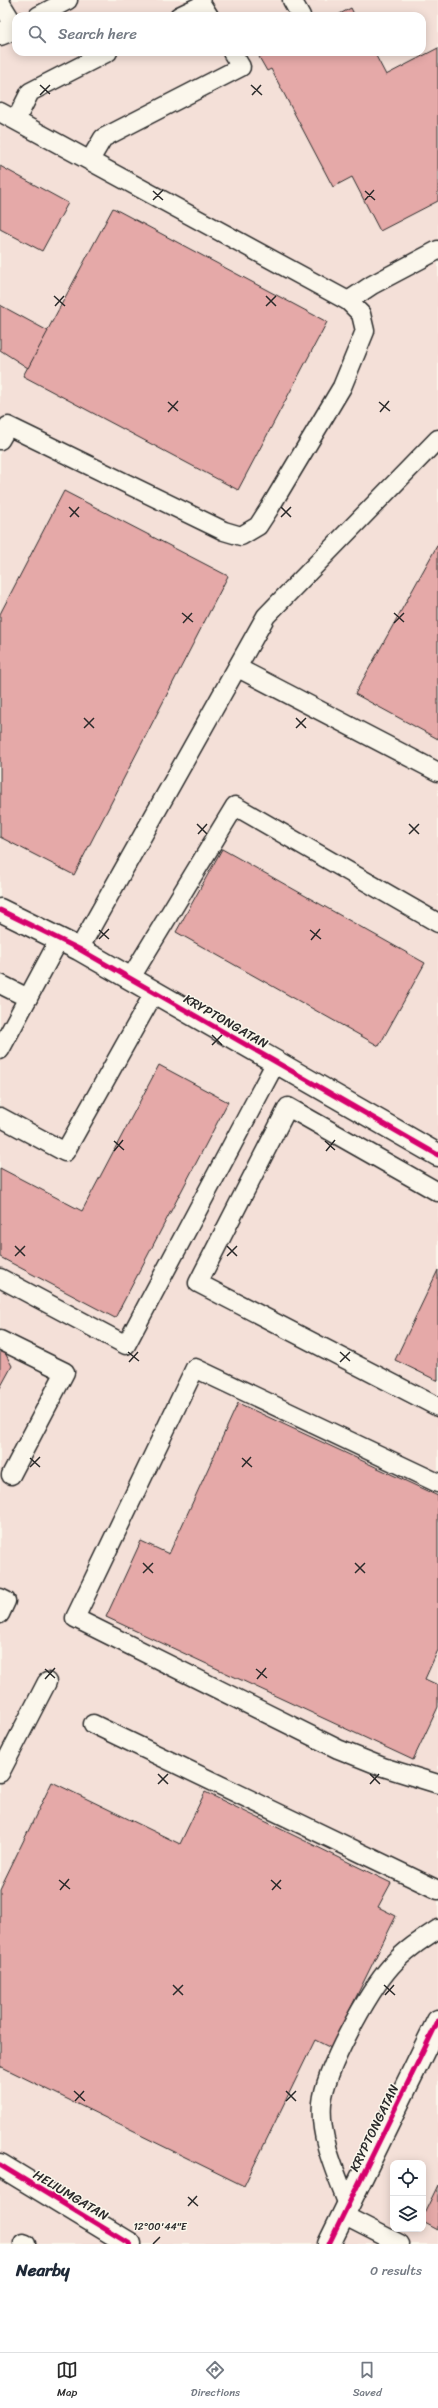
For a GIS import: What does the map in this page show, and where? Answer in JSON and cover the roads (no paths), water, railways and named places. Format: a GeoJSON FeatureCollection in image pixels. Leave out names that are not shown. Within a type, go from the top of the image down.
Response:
{"type":"FeatureCollection","features":[{"type":"Feature","properties":{"kind":"street","name":"KRYPTONGATAN"},"geometry":{"type":"LineString","coordinates":[[0,910],[79,949],[438,1156]]}},
{"type":"Feature","properties":{"kind":"street","name":"KRYPTONGATAN"},"geometry":{"type":"LineString","coordinates":[[329,2244],[438,2021]]}},
{"type":"Feature","properties":{"kind":"street","name":"HELIUMGATAN"},"geometry":{"type":"LineString","coordinates":[[0,2165],[130,2244]]}},
{"type":"Feature","properties":{"kind":"lane"},"geometry":{"type":"LineString","coordinates":[[46,12],[68,0]]}},
{"type":"Feature","properties":{"kind":"lane"},"geometry":{"type":"LineString","coordinates":[[292,0],[299,12]]}},
{"type":"Feature","properties":{"kind":"lane"},"geometry":{"type":"LineString","coordinates":[[0,2],[10,30]]}},
{"type":"Feature","properties":{"kind":"lane"},"geometry":{"type":"LineString","coordinates":[[191,12],[207,7]]}},
{"type":"Feature","properties":{"kind":"lane"},"geometry":{"type":"LineString","coordinates":[[16,120],[30,92],[100,56]]}},
{"type":"Feature","properties":{"kind":"lane"},"geometry":{"type":"LineString","coordinates":[[90,160],[103,138],[241,67],[234,56]]}},
{"type":"Feature","properties":{"kind":"lane"},"geometry":{"type":"LineString","coordinates":[[0,112],[348,301],[361,314],[365,331],[342,387],[262,520],[258,526],[241,536],[224,531],[8,426],[0,440]]}},
{"type":"Feature","properties":{"kind":"lane"},"geometry":{"type":"LineString","coordinates":[[348,301],[372,285],[438,250]]}},
{"type":"Feature","properties":{"kind":"lane"},"geometry":{"type":"LineString","coordinates":[[79,949],[266,616],[438,439]]}},
{"type":"Feature","properties":{"kind":"lane"},"geometry":{"type":"LineString","coordinates":[[238,668],[438,772]]}},
{"type":"Feature","properties":{"kind":"lane"},"geometry":{"type":"LineString","coordinates":[[130,979],[236,806],[438,923]]}},
{"type":"Feature","properties":{"kind":"lane"},"geometry":{"type":"LineString","coordinates":[[0,1050],[59,940]]}},
{"type":"Feature","properties":{"kind":"lane"},"geometry":{"type":"LineString","coordinates":[[0,984],[28,998]]}},
{"type":"Feature","properties":{"kind":"lane"},"geometry":{"type":"LineString","coordinates":[[0,1117],[65,1152],[154,993]]}},
{"type":"Feature","properties":{"kind":"lane"},"geometry":{"type":"LineString","coordinates":[[0,1278],[126,1345],[276,1062]]}},
{"type":"Feature","properties":{"kind":"lane"},"geometry":{"type":"LineString","coordinates":[[438,1192],[288,1107],[198,1283],[438,1407]]}},
{"type":"Feature","properties":{"kind":"lane"},"geometry":{"type":"LineString","coordinates":[[0,1340],[65,1372],[12,1475]]}},
{"type":"Feature","properties":{"kind":"lane"},"geometry":{"type":"LineString","coordinates":[[438,1483],[195,1368],[75,1618],[338,1749],[383,1767],[438,1784]]}},
{"type":"Feature","properties":{"kind":"lane"},"geometry":{"type":"LineString","coordinates":[[0,1598],[6,1601],[0,1614]]}},
{"type":"Feature","properties":{"kind":"lane"},"geometry":{"type":"LineString","coordinates":[[0,1773],[47,1682]]}},
{"type":"Feature","properties":{"kind":"lane"},"geometry":{"type":"LineString","coordinates":[[93,1724],[438,1890]]}},
{"type":"Feature","properties":{"kind":"lane"},"geometry":{"type":"LineString","coordinates":[[400,2244],[346,2210],[330,2160],[323,2132],[322,2104],[326,2080],[371,1994],[390,1967],[409,1948],[438,1929]]}}]}
